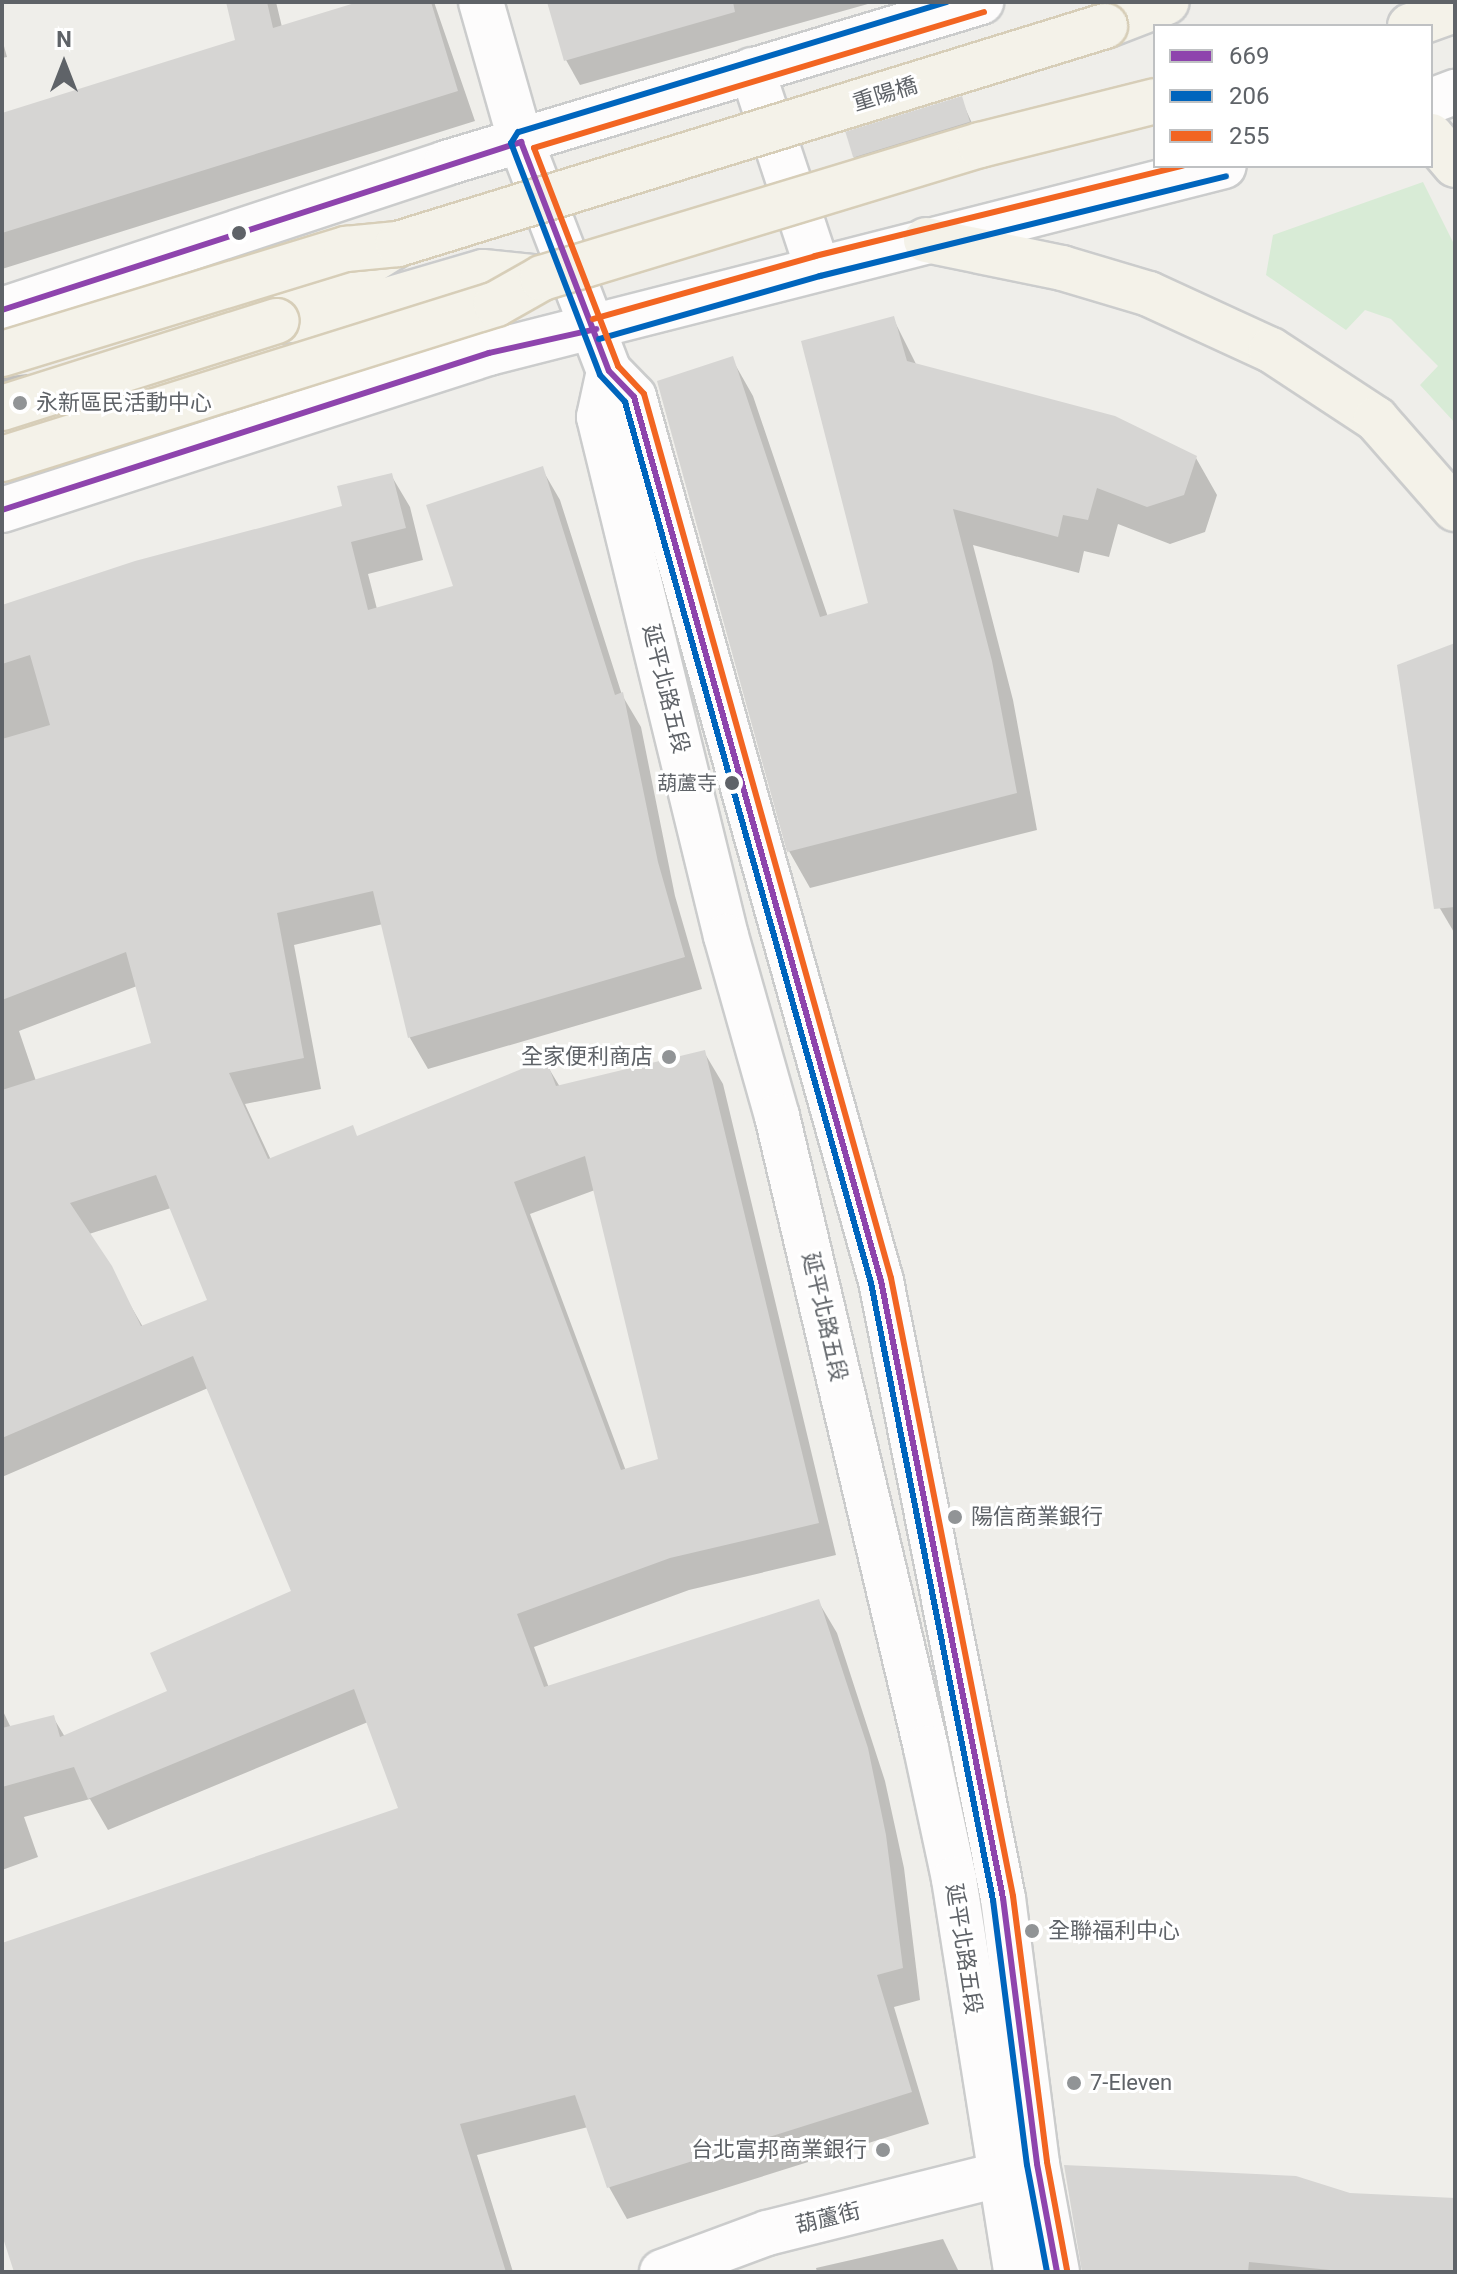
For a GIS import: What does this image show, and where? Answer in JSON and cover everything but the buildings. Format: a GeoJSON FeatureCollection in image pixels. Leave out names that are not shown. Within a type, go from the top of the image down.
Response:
{"type":"FeatureCollection","features":[{"type":"Feature","properties":{"kind":"main road","name":"重陽橋"},"geometry":{"type":"LineString","coordinates":[[2,354],[346,249],[398,244],[1105,26],[1167,2]]}},
{"type":"Feature","properties":{"kind":"main road"},"geometry":{"type":"LineString","coordinates":[[1105,26],[1153,27]]}},
{"type":"Feature","properties":{"kind":"main road"},"geometry":{"type":"LineString","coordinates":[[2,459],[496,304],[542,278],[980,145],[1153,102]]}},
{"type":"Feature","properties":{"kind":"main road"},"geometry":{"type":"LineString","coordinates":[[1433,138],[1455,165]]}},
{"type":"Feature","properties":{"kind":"main road"},"geometry":{"type":"LineString","coordinates":[[926,240],[1062,268],[1149,294],[1271,350],[1376,419],[1455,509]]}},
{"type":"Feature","properties":{"kind":"main road"},"geometry":{"type":"LineString","coordinates":[[277,321],[398,244]]}},
{"type":"Feature","properties":{"kind":"main road"},"geometry":{"type":"LineString","coordinates":[[2,408],[277,321],[329,317],[483,272],[542,278]]}},
{"type":"Feature","properties":{"kind":"street","name":"延平北路五段"},"geometry":{"type":"LineString","coordinates":[[481,2],[521,142],[596,329],[609,371],[634,397],[881,1281],[1003,1898],[1017,2170],[1016,2272]]}},
{"type":"Feature","properties":{"kind":"street"},"geometry":{"type":"LineString","coordinates":[[2,310],[521,142],[981,2]]}},
{"type":"Feature","properties":{"kind":"street"},"geometry":{"type":"LineString","coordinates":[[752,70],[817,266]]}},
{"type":"Feature","properties":{"kind":"street"},"geometry":{"type":"LineString","coordinates":[[1433,100],[1455,92]]}},
{"type":"Feature","properties":{"kind":"street"},"geometry":{"type":"LineString","coordinates":[[2,510],[489,353],[596,329],[817,266],[1216,168]]}},
{"type":"Feature","properties":{"kind":"street"},"geometry":{"type":"LineString","coordinates":[[179,255],[234,436]]}},
{"type":"Feature","properties":{"kind":"street","name":"延平北路五段"},"geometry":{"type":"LineString","coordinates":[[609,371],[599,417],[738,983],[781,1132],[926,1748],[1017,2170]]}},
{"type":"Feature","properties":{"kind":"street"},"geometry":{"type":"LineString","coordinates":[[1017,2170],[1057,2272]]}},
{"type":"Feature","properties":{"kind":"street","name":"葫蘆街"},"geometry":{"type":"LineString","coordinates":[[662,2272],[767,2233],[1017,2170]]}},
{"type":"Feature","properties":{"kind":"green space"},"geometry":{"type":"Polygon","coordinates":[[[1423,182],[1455,246],[1455,423],[1420,385],[1438,366],[1391,319],[1365,310],[1346,330],[1266,275],[1273,235],[1423,182]]]}},
{"type":"Feature","properties":{"kind":"transit line","name":"206"},"geometry":{"type":"LineString","coordinates":[[947,2],[518,132],[511,143],[600,375],[625,402],[871,1283],[993,1900],[1027,2165],[1047,2272]]}},
{"type":"Feature","properties":{"kind":"transit line","name":"255"},"geometry":{"type":"LineString","coordinates":[[984,12],[534,148],[618,366],[644,394],[891,1278],[1013,1896],[1047,2162],[1067,2270]]}},
{"type":"Feature","properties":{"kind":"transit line","name":"669"},"geometry":{"type":"LineString","coordinates":[[2,310],[521,142],[609,371],[634,397],[881,1281],[1003,1898],[1037,2164],[1057,2272]]}},
{"type":"Feature","properties":{"kind":"transit line","name":"255"},"geometry":{"type":"LineString","coordinates":[[593,319],[815,256],[1174,168]]}},
{"type":"Feature","properties":{"kind":"transit line","name":"206"},"geometry":{"type":"LineString","coordinates":[[599,339],[820,276],[1226,176]]}},
{"type":"Feature","properties":{"kind":"transit line","name":"669"},"geometry":{"type":"LineString","coordinates":[[2,510],[489,353],[596,329]]}},
{"type":"Feature","properties":{"kind":"place","name":"永新區民活動中心"},"geometry":{"type":"Point","coordinates":[20,403]}},
{"type":"Feature","properties":{"kind":"place","name":"葫蘆寺"},"geometry":{"type":"Point","coordinates":[732,783]}},
{"type":"Feature","properties":{"kind":"place","name":"全家便利商店"},"geometry":{"type":"Point","coordinates":[669,1057]}},
{"type":"Feature","properties":{"kind":"place","name":"陽信商業銀行"},"geometry":{"type":"Point","coordinates":[955,1517]}},
{"type":"Feature","properties":{"kind":"place","name":"全聯福利中心"},"geometry":{"type":"Point","coordinates":[1032,1931]}},
{"type":"Feature","properties":{"kind":"place","name":"7-Eleven"},"geometry":{"type":"Point","coordinates":[1074,2083]}},
{"type":"Feature","properties":{"kind":"place","name":"台北富邦商業銀行"},"geometry":{"type":"Point","coordinates":[883,2150]}}]}
